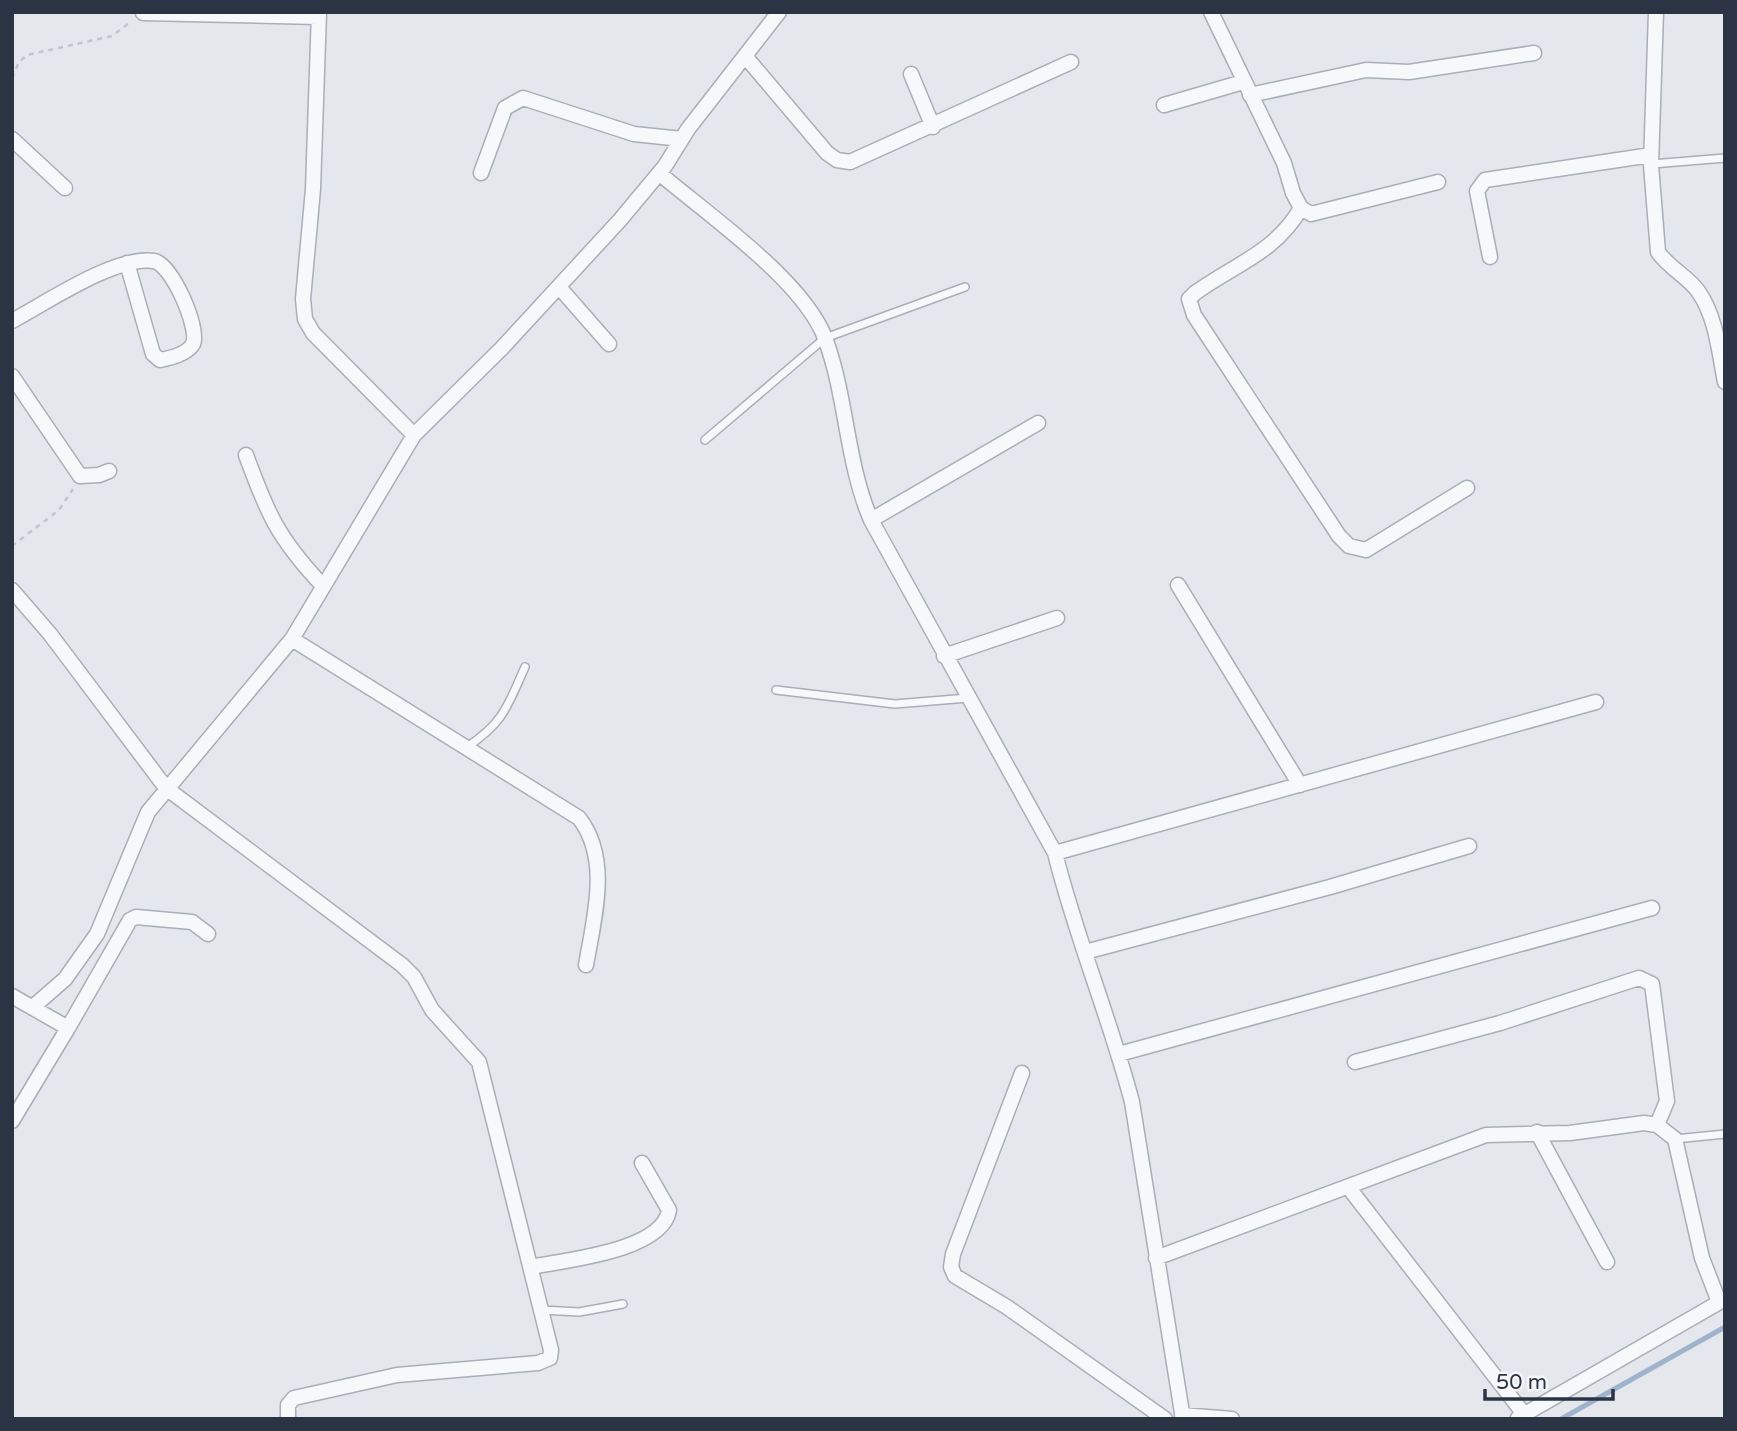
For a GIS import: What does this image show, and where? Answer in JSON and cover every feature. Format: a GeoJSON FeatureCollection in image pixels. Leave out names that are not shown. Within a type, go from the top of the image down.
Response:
{"type":"FeatureCollection","features":[{"type":"Feature","properties":{"kind":"street"},"geometry":{"type":"LineString","coordinates":[[34,1006],[65,979],[97,934],[140,829],[166,788],[292,639],[414,435],[559,287],[659,173],[779,12]]}},
{"type":"Feature","properties":{"kind":"street"},"geometry":{"type":"LineString","coordinates":[[1211,12],[1284,163],[1301,208],[1311,214],[1438,182]]}},
{"type":"Feature","properties":{"kind":"street"},"geometry":{"type":"LineString","coordinates":[[1656,12],[1651,160],[1658,252],[1665,263],[1696,289],[1706,304],[1720,334],[1725,382]]}},
{"type":"Feature","properties":{"kind":"street"},"geometry":{"type":"LineString","coordinates":[[143,13],[318,15],[313,189],[303,299],[305,318],[313,333],[414,435]]}},
{"type":"Feature","properties":{"kind":"street"},"geometry":{"type":"LineString","coordinates":[[1164,105],[1246,88],[1366,70],[1409,72],[1534,52]]}},
{"type":"Feature","properties":{"kind":"street"},"geometry":{"type":"LineString","coordinates":[[745,56],[827,153],[837,160],[850,162],[933,127],[1071,62]]}},
{"type":"Feature","properties":{"kind":"street"},"geometry":{"type":"LineString","coordinates":[[911,74],[933,127]]}},
{"type":"Feature","properties":{"kind":"street"},"geometry":{"type":"LineString","coordinates":[[481,173],[505,108],[523,98],[634,134],[682,139]]}},
{"type":"Feature","properties":{"kind":"street"},"geometry":{"type":"LineString","coordinates":[[12,139],[65,188]]}},
{"type":"Feature","properties":{"kind":"street"},"geometry":{"type":"LineString","coordinates":[[1490,257],[1477,191],[1485,180],[1651,160]]}},
{"type":"Feature","properties":{"kind":"street"},"geometry":{"type":"LineString","coordinates":[[659,173],[779,276],[817,323],[825,338],[858,490],[871,520],[1055,853],[1066,900],[1119,1055],[1138,1132],[1182,1417],[1232,1419]]}},
{"type":"Feature","properties":{"kind":"street"},"geometry":{"type":"LineString","coordinates":[[1301,208],[1288,231],[1248,261],[1195,293],[1189,299],[1194,315],[1339,536],[1349,546],[1366,550],[1467,488]]}},
{"type":"Feature","properties":{"kind":"street"},"geometry":{"type":"LineString","coordinates":[[12,321],[127,263],[152,261],[170,273],[195,333],[193,343],[187,350],[160,360],[153,354],[127,263]]}},
{"type":"Feature","properties":{"kind":"street"},"geometry":{"type":"LineString","coordinates":[[559,287],[609,344]]}},
{"type":"Feature","properties":{"kind":"street"},"geometry":{"type":"LineString","coordinates":[[12,376],[80,476],[99,475],[109,471]]}},
{"type":"Feature","properties":{"kind":"street"},"geometry":{"type":"LineString","coordinates":[[871,520],[1038,423]]}},
{"type":"Feature","properties":{"kind":"street"},"geometry":{"type":"LineString","coordinates":[[246,455],[265,508],[280,537],[322,585]]}},
{"type":"Feature","properties":{"kind":"street"},"geometry":{"type":"LineString","coordinates":[[1178,585],[1300,785]]}},
{"type":"Feature","properties":{"kind":"street"},"geometry":{"type":"LineString","coordinates":[[12,590],[50,634],[166,788],[402,965],[414,977],[432,1010],[472,1050],[483,1074],[542,1310],[551,1350],[550,1358],[545,1362],[384,1378],[294,1398],[288,1405],[288,1419]]}},
{"type":"Feature","properties":{"kind":"street"},"geometry":{"type":"LineString","coordinates":[[944,656],[1057,618]]}},
{"type":"Feature","properties":{"kind":"street"},"geometry":{"type":"LineString","coordinates":[[292,639],[579,818],[589,830],[595,845],[597,891],[586,965]]}},
{"type":"Feature","properties":{"kind":"street"},"geometry":{"type":"LineString","coordinates":[[1055,853],[1596,702]]}},
{"type":"Feature","properties":{"kind":"street"},"geometry":{"type":"LineString","coordinates":[[1085,952],[1330,887],[1469,846]]}},
{"type":"Feature","properties":{"kind":"street"},"geometry":{"type":"LineString","coordinates":[[1119,1055],[1652,908]]}},
{"type":"Feature","properties":{"kind":"street"},"geometry":{"type":"LineString","coordinates":[[12,1121],[130,920],[136,917],[192,922],[208,934]]}},
{"type":"Feature","properties":{"kind":"street"},"geometry":{"type":"LineString","coordinates":[[1355,1062],[1500,1023],[1639,978],[1652,984],[1663,1054],[1667,1101],[1657,1125]]}},
{"type":"Feature","properties":{"kind":"street"},"geometry":{"type":"LineString","coordinates":[[12,996],[34,1006],[68,1028]]}},
{"type":"Feature","properties":{"kind":"street"},"geometry":{"type":"LineString","coordinates":[[1022,1073],[953,1254],[951,1267],[955,1276],[1018,1315],[1165,1419]]}},
{"type":"Feature","properties":{"kind":"street"},"geometry":{"type":"LineString","coordinates":[[1156,1258],[1486,1135],[1570,1133],[1644,1123],[1657,1125],[1675,1139],[1702,1258],[1722,1301],[1520,1416],[1349,1188]]}},
{"type":"Feature","properties":{"kind":"street"},"geometry":{"type":"LineString","coordinates":[[1537,1132],[1606,1262]]}},
{"type":"Feature","properties":{"kind":"street"},"geometry":{"type":"LineString","coordinates":[[531,1267],[622,1249],[663,1225],[669,1210],[642,1163]]}},
{"type":"Feature","properties":{"kind":"lane"},"geometry":{"type":"LineString","coordinates":[[1651,160],[1725,158]]}},
{"type":"Feature","properties":{"kind":"lane"},"geometry":{"type":"LineString","coordinates":[[705,440],[825,338],[965,287]]}},
{"type":"Feature","properties":{"kind":"lane"},"geometry":{"type":"LineString","coordinates":[[466,748],[492,730],[502,717],[525,667]]}},
{"type":"Feature","properties":{"kind":"lane"},"geometry":{"type":"LineString","coordinates":[[776,690],[895,704],[968,698]]}},
{"type":"Feature","properties":{"kind":"lane"},"geometry":{"type":"LineString","coordinates":[[1675,1139],[1725,1134]]}},
{"type":"Feature","properties":{"kind":"lane"},"geometry":{"type":"LineString","coordinates":[[542,1310],[579,1312],[624,1304]]}},
{"type":"Feature","properties":{"kind":"path"},"geometry":{"type":"LineString","coordinates":[[12,78],[19,62],[27,55],[112,36],[143,13]]}},
{"type":"Feature","properties":{"kind":"path"},"geometry":{"type":"LineString","coordinates":[[12,546],[59,510],[80,476]]}},
{"type":"Feature","properties":{"kind":"waterway"},"geometry":{"type":"LineString","coordinates":[[1561,1419],[1725,1327]]}}]}
